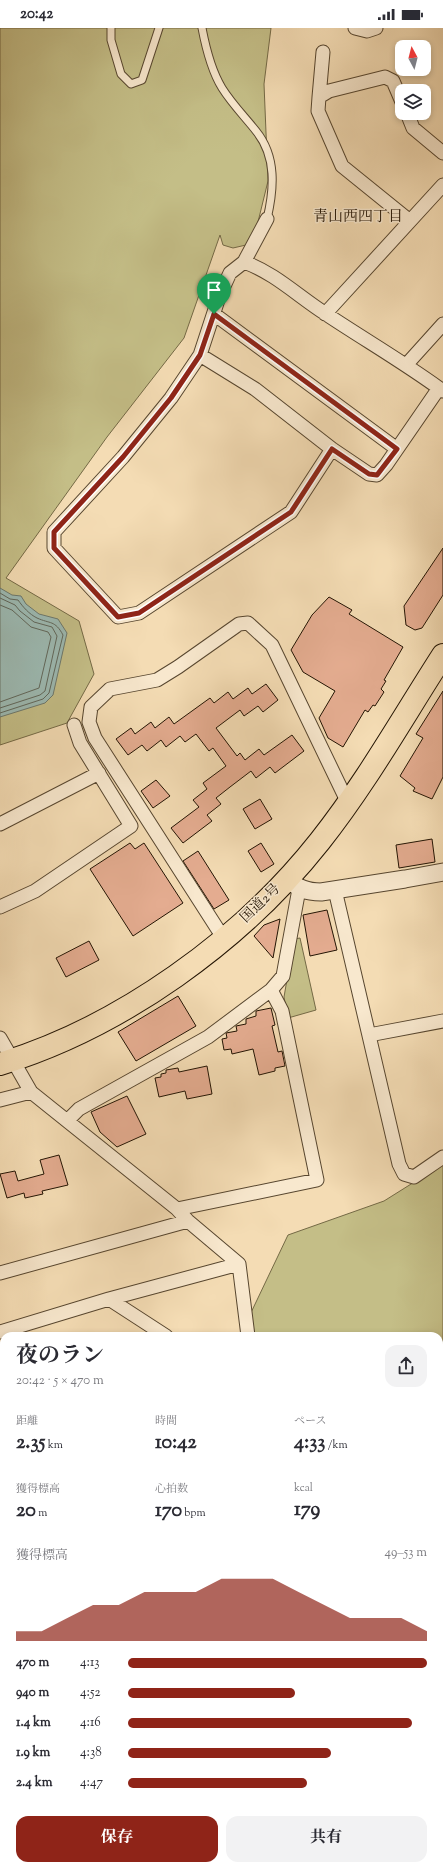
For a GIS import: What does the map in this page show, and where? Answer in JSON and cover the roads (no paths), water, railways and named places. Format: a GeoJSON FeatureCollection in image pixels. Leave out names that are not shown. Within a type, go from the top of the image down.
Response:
{"type":"FeatureCollection","features":[{"type":"Feature","properties":{"kind":"highway","name":"国道2号"},"geometry":{"type":"LineString","coordinates":[[6,1062],[42,1049],[119,1011],[171,979],[224,939],[256,910],[293,884],[319,842],[348,804],[443,655]]}},
{"type":"Feature","properties":{"kind":"street"},"geometry":{"type":"LineString","coordinates":[[355,28],[368,31],[376,28]]}},
{"type":"Feature","properties":{"kind":"street"},"geometry":{"type":"LineString","coordinates":[[323,52],[318,111],[342,166],[410,221]]}},
{"type":"Feature","properties":{"kind":"street"},"geometry":{"type":"LineString","coordinates":[[319,97],[329,91],[385,77],[393,81],[395,86]]}},
{"type":"Feature","properties":{"kind":"street"},"geometry":{"type":"LineString","coordinates":[[410,120],[413,128],[443,153]]}},
{"type":"Feature","properties":{"kind":"street"},"geometry":{"type":"LineString","coordinates":[[325,314],[443,185]]}},
{"type":"Feature","properties":{"kind":"street"},"geometry":{"type":"LineString","coordinates":[[267,219],[244,262],[230,273],[200,355],[171,398],[123,457],[54,532],[54,548],[118,617],[139,613],[291,512],[332,449]]}},
{"type":"Feature","properties":{"kind":"street"},"geometry":{"type":"LineString","coordinates":[[200,355],[255,389],[332,449],[369,474],[377,475],[441,390],[407,364],[325,314],[262,268],[244,262]]}},
{"type":"Feature","properties":{"kind":"street"},"geometry":{"type":"LineString","coordinates":[[214,314],[397,449]]}},
{"type":"Feature","properties":{"kind":"street"},"geometry":{"type":"LineString","coordinates":[[407,364],[443,324]]}},
{"type":"Feature","properties":{"kind":"street"},"geometry":{"type":"LineString","coordinates":[[224,939],[95,738],[89,722],[91,707],[110,689],[157,680],[239,624],[248,623],[272,644],[348,804]]}},
{"type":"Feature","properties":{"kind":"street"},"geometry":{"type":"LineString","coordinates":[[0,907],[35,891],[132,826],[80,743],[74,725]]}},
{"type":"Feature","properties":{"kind":"street"},"geometry":{"type":"LineString","coordinates":[[0,824],[99,773]]}},
{"type":"Feature","properties":{"kind":"street"},"geometry":{"type":"LineString","coordinates":[[68,1120],[79,1109],[208,1037],[271,990],[283,976],[293,884],[313,892],[411,879],[443,872]]}},
{"type":"Feature","properties":{"kind":"street"},"geometry":{"type":"LineString","coordinates":[[335,890],[399,1164],[404,1174],[414,1177],[443,1157]]}},
{"type":"Feature","properties":{"kind":"street"},"geometry":{"type":"LineString","coordinates":[[177,1209],[317,1180],[282,1011],[271,990]]}},
{"type":"Feature","properties":{"kind":"street"},"geometry":{"type":"LineString","coordinates":[[369,1035],[443,1021]]}},
{"type":"Feature","properties":{"kind":"street"},"geometry":{"type":"LineString","coordinates":[[0,1038],[6,1062],[31,1092],[68,1120],[177,1209],[188,1221],[239,1264],[248,1332]]}},
{"type":"Feature","properties":{"kind":"street"},"geometry":{"type":"LineString","coordinates":[[0,1100],[31,1092]]}},
{"type":"Feature","properties":{"kind":"street"},"geometry":{"type":"LineString","coordinates":[[0,1273],[188,1221]]}},
{"type":"Feature","properties":{"kind":"street"},"geometry":{"type":"LineString","coordinates":[[0,1332],[109,1299],[239,1264]]}},
{"type":"Feature","properties":{"kind":"street"},"geometry":{"type":"LineString","coordinates":[[109,1299],[160,1332]]}},
{"type":"Feature","properties":{"kind":"lane"},"geometry":{"type":"LineString","coordinates":[[111,28],[111,40],[121,74],[131,84],[142,80],[158,28]]}},
{"type":"Feature","properties":{"kind":"lane"},"geometry":{"type":"LineString","coordinates":[[202,28],[211,65],[221,88],[258,133],[265,147],[272,169],[273,192],[267,219]]}},
{"type":"Feature","properties":{"kind":"water"},"geometry":{"type":"Polygon","coordinates":[[[0,588],[12,595],[21,596],[26,604],[39,614],[58,619],[67,633],[53,695],[45,703],[0,717],[0,588]]]}},
{"type":"Feature","properties":{"kind":"district","name":"青山西四丁目"},"geometry":{"type":"Point","coordinates":[358,217]}}]}
